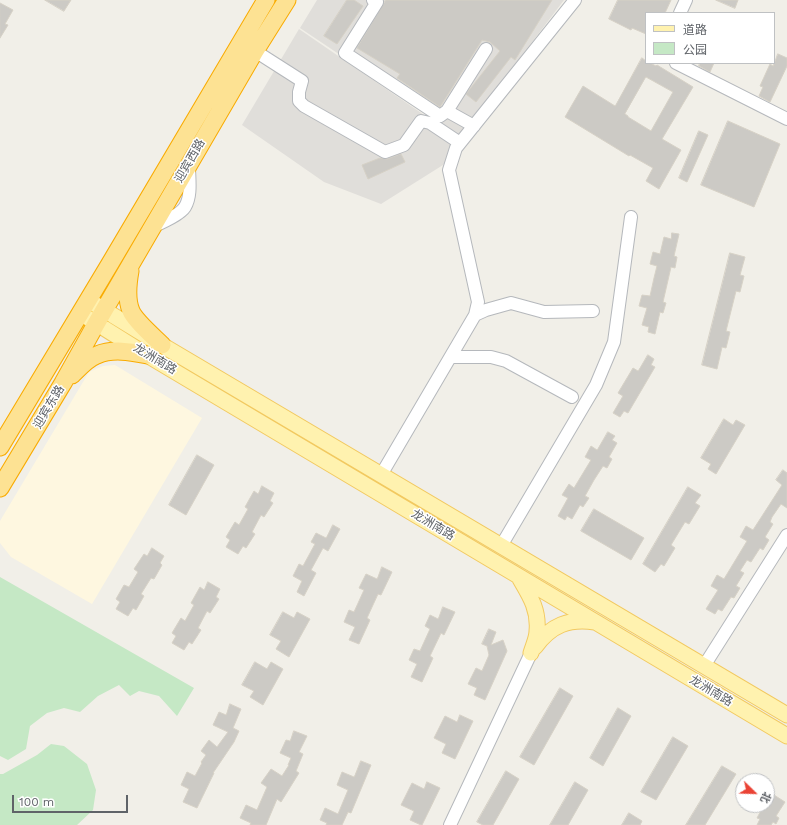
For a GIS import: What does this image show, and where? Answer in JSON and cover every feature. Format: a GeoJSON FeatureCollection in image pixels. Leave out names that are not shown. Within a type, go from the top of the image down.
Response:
{"type":"FeatureCollection","features":[{"type":"Feature","properties":{"kind":"highway","name":"迎宾西路"},"geometry":{"type":"LineString","coordinates":[[84,306],[266,0]]}},
{"type":"Feature","properties":{"kind":"highway","name":"迎宾西路"},"geometry":{"type":"LineString","coordinates":[[100,317],[255,51],[287,0]]}},
{"type":"Feature","properties":{"kind":"highway"},"geometry":{"type":"LineString","coordinates":[[133,260],[128,280],[128,297],[131,311],[142,326],[162,345]]}},
{"type":"Feature","properties":{"kind":"highway","name":"迎宾东路"},"geometry":{"type":"LineString","coordinates":[[0,447],[84,306]]}},
{"type":"Feature","properties":{"kind":"highway","name":"迎宾东路"},"geometry":{"type":"LineString","coordinates":[[0,488],[63,383],[100,317]]}},
{"type":"Feature","properties":{"kind":"highway"},"geometry":{"type":"LineString","coordinates":[[63,383],[96,355],[113,351],[133,352],[148,355]]}},
{"type":"Feature","properties":{"kind":"main road","name":"龙洲南路"},"geometry":{"type":"LineString","coordinates":[[84,306],[148,355],[787,736]]}},
{"type":"Feature","properties":{"kind":"main road","name":"龙洲南路"},"geometry":{"type":"LineString","coordinates":[[100,317],[162,345],[787,715]]}},
{"type":"Feature","properties":{"kind":"main road"},"geometry":{"type":"LineString","coordinates":[[518,575],[531,597],[536,615],[537,632],[531,653]]}},
{"type":"Feature","properties":{"kind":"main road"},"geometry":{"type":"LineString","coordinates":[[531,653],[542,636],[554,627],[584,620],[597,623]]}},
{"type":"Feature","properties":{"kind":"street"},"geometry":{"type":"LineString","coordinates":[[381,475],[475,315],[478,302],[449,170],[456,148],[575,0]]}},
{"type":"Feature","properties":{"kind":"street"},"geometry":{"type":"LineString","coordinates":[[680,12],[686,0]]}},
{"type":"Feature","properties":{"kind":"street"},"geometry":{"type":"LineString","coordinates":[[376,1],[345,53],[440,116],[447,111],[486,49]]}},
{"type":"Feature","properties":{"kind":"street"},"geometry":{"type":"LineString","coordinates":[[255,51],[302,81],[299,92],[299,100],[304,106],[385,152],[404,145],[421,121],[430,123],[460,143]]}},
{"type":"Feature","properties":{"kind":"street"},"geometry":{"type":"LineString","coordinates":[[678,64],[787,119]]}},
{"type":"Feature","properties":{"kind":"street"},"geometry":{"type":"LineString","coordinates":[[447,111],[474,126]]}},
{"type":"Feature","properties":{"kind":"street"},"geometry":{"type":"LineString","coordinates":[[501,546],[596,385],[614,342],[631,217]]}},
{"type":"Feature","properties":{"kind":"street"},"geometry":{"type":"LineString","coordinates":[[475,315],[486,310],[511,303],[544,312],[593,312]]}},
{"type":"Feature","properties":{"kind":"street"},"geometry":{"type":"LineString","coordinates":[[451,357],[491,357],[506,361],[572,397]]}},
{"type":"Feature","properties":{"kind":"street"},"geometry":{"type":"LineString","coordinates":[[704,666],[787,536]]}},
{"type":"Feature","properties":{"kind":"street"},"geometry":{"type":"LineString","coordinates":[[455,823],[531,653]]}},
{"type":"Feature","properties":{"kind":"shaded area"},"geometry":{"type":"Polygon","coordinates":[[[317,0],[564,0],[461,136],[300,28],[317,0]]]}},
{"type":"Feature","properties":{"kind":"shaded area"},"geometry":{"type":"Polygon","coordinates":[[[299,29],[459,139],[443,165],[381,204],[324,182],[242,125],[299,29]]]}},
{"type":"Feature","properties":{"kind":"shaded area"},"geometry":{"type":"Polygon","coordinates":[[[115,365],[202,418],[92,604],[11,557],[0,543],[0,521],[89,372],[103,366],[115,365]]]}},
{"type":"Feature","properties":{"kind":"green space"},"geometry":{"type":"Polygon","coordinates":[[[0,577],[194,688],[177,716],[159,696],[139,691],[130,696],[119,685],[98,696],[80,712],[64,708],[47,713],[30,726],[26,749],[8,760],[0,756],[0,577]]]}},
{"type":"Feature","properties":{"kind":"green space"},"geometry":{"type":"Polygon","coordinates":[[[51,744],[64,746],[87,764],[96,790],[93,810],[77,825],[0,825],[0,774],[3,774],[37,755],[51,744]]]}},
{"type":"Feature","properties":{"kind":"building"},"geometry":{"type":"Polygon","coordinates":[[[45,0],[71,0],[64,11],[45,0]]]}},
{"type":"Feature","properties":{"kind":"building"},"geometry":{"type":"Polygon","coordinates":[[[347,0],[354,0],[363,6],[337,44],[324,36],[347,0]]]}},
{"type":"Feature","properties":{"kind":"building"},"geometry":{"type":"Polygon","coordinates":[[[386,0],[552,0],[515,60],[511,57],[476,102],[466,94],[500,51],[490,42],[482,40],[440,107],[397,78],[400,74],[357,48],[386,0]]]}},
{"type":"Feature","properties":{"kind":"building"},"geometry":{"type":"Polygon","coordinates":[[[618,0],[671,0],[665,12],[645,12],[645,34],[632,28],[631,30],[609,19],[618,0]]]}},
{"type":"Feature","properties":{"kind":"building"},"geometry":{"type":"Polygon","coordinates":[[[716,0],[738,0],[735,8],[716,0]]]}},
{"type":"Feature","properties":{"kind":"building"},"geometry":{"type":"Polygon","coordinates":[[[0,3],[13,10],[5,24],[8,25],[0,38],[0,3]]]}},
{"type":"Feature","properties":{"kind":"building"},"geometry":{"type":"Polygon","coordinates":[[[778,54],[787,58],[787,66],[770,102],[759,96],[763,87],[760,86],[770,64],[773,66],[778,54]]]}},
{"type":"Feature","properties":{"kind":"building"},"geometry":{"type":"Polygon","coordinates":[[[642,58],[645,60],[645,64],[657,65],[693,87],[662,139],[681,150],[659,189],[646,181],[653,168],[630,155],[629,156],[565,117],[583,86],[615,106],[642,58]],[[646,77],[625,114],[651,131],[673,92],[646,77]]]}},
{"type":"Feature","properties":{"kind":"building"},"geometry":{"type":"Polygon","coordinates":[[[700,64],[714,64],[710,72],[699,66],[700,64]]]}},
{"type":"Feature","properties":{"kind":"building"},"geometry":{"type":"Polygon","coordinates":[[[728,121],[780,144],[754,207],[701,185],[728,121]]]}},
{"type":"Feature","properties":{"kind":"building"},"geometry":{"type":"Polygon","coordinates":[[[699,131],[708,135],[687,182],[679,178],[699,131]]]}},
{"type":"Feature","properties":{"kind":"building"},"geometry":{"type":"Polygon","coordinates":[[[401,154],[405,162],[368,179],[362,165],[380,158],[387,159],[401,154]]]}},
{"type":"Feature","properties":{"kind":"building"},"geometry":{"type":"Polygon","coordinates":[[[672,233],[679,234],[674,256],[677,257],[675,268],[671,267],[663,302],[666,303],[663,313],[660,312],[655,334],[648,332],[649,327],[642,325],[647,308],[639,306],[642,295],[650,296],[657,266],[650,264],[653,252],[660,254],[664,237],[671,239],[672,233]]]}},
{"type":"Feature","properties":{"kind":"building"},"geometry":{"type":"Polygon","coordinates":[[[730,253],[745,257],[740,275],[744,276],[740,292],[736,291],[726,331],[730,332],[726,348],[722,347],[717,369],[702,365],[730,253]]]}},
{"type":"Feature","properties":{"kind":"building"},"geometry":{"type":"Polygon","coordinates":[[[648,355],[654,359],[651,365],[655,367],[628,413],[624,411],[620,417],[613,413],[623,396],[618,393],[633,368],[638,371],[648,355]]]}},
{"type":"Feature","properties":{"kind":"building"},"geometry":{"type":"Polygon","coordinates":[[[724,419],[733,425],[736,420],[745,425],[716,474],[708,469],[711,464],[701,458],[724,419]]]}},
{"type":"Feature","properties":{"kind":"building"},"geometry":{"type":"Polygon","coordinates":[[[608,432],[615,436],[612,440],[617,443],[609,457],[612,459],[607,468],[603,466],[594,480],[585,496],[589,498],[583,507],[580,505],[572,519],[567,516],[565,520],[558,516],[568,498],[562,495],[569,484],[574,488],[591,460],[585,457],[591,446],[597,450],[608,432]]]}},
{"type":"Feature","properties":{"kind":"building"},"geometry":{"type":"Polygon","coordinates":[[[197,455],[214,465],[186,515],[169,505],[197,455]]]}},
{"type":"Feature","properties":{"kind":"building"},"geometry":{"type":"Polygon","coordinates":[[[783,470],[787,473],[787,508],[781,504],[772,517],[770,522],[773,524],[765,537],[769,540],[763,550],[760,548],[751,562],[747,560],[740,571],[744,573],[736,586],[740,588],[734,598],[731,597],[722,611],[718,609],[715,614],[706,609],[718,590],[711,586],[717,575],[724,579],[747,541],[740,537],[746,526],[753,530],[782,485],[776,480],[783,470]]]}},
{"type":"Feature","properties":{"kind":"building"},"geometry":{"type":"Polygon","coordinates":[[[262,486],[274,493],[270,501],[273,503],[264,517],[261,515],[252,532],[255,534],[246,548],[243,546],[238,554],[226,547],[230,540],[226,537],[235,522],[239,525],[248,509],[245,507],[254,491],[258,494],[262,486]]]}},
{"type":"Feature","properties":{"kind":"building"},"geometry":{"type":"Polygon","coordinates":[[[688,487],[701,495],[695,503],[700,506],[689,524],[685,522],[671,545],[675,548],[664,566],[661,564],[655,572],[643,564],[688,487]]]}},
{"type":"Feature","properties":{"kind":"building"},"geometry":{"type":"Polygon","coordinates":[[[594,509],[644,538],[631,560],[581,531],[594,509]]]}},
{"type":"Feature","properties":{"kind":"building"},"geometry":{"type":"Polygon","coordinates":[[[333,525],[340,529],[328,551],[323,548],[311,570],[316,573],[304,596],[297,592],[302,581],[293,576],[299,564],[303,566],[315,544],[311,542],[316,533],[326,538],[333,525]]]}},
{"type":"Feature","properties":{"kind":"building"},"geometry":{"type":"Polygon","coordinates":[[[152,548],[164,556],[160,563],[162,565],[154,579],[151,578],[141,594],[144,596],[136,610],[133,608],[128,616],[116,609],[120,602],[116,599],[124,585],[129,587],[138,572],[134,569],[144,554],[147,556],[152,548]]]}},
{"type":"Feature","properties":{"kind":"building"},"geometry":{"type":"Polygon","coordinates":[[[382,567],[392,572],[381,595],[378,594],[367,618],[370,620],[359,644],[349,640],[355,627],[344,622],[349,610],[354,612],[364,590],[359,588],[366,574],[377,579],[382,567]]]}},
{"type":"Feature","properties":{"kind":"building"},"geometry":{"type":"Polygon","coordinates":[[[208,582],[220,589],[216,597],[219,599],[210,613],[207,611],[198,628],[201,630],[192,644],[189,642],[184,650],[172,643],[176,636],[172,633],[181,618],[185,621],[194,605],[191,603],[200,587],[204,590],[208,582]]]}},
{"type":"Feature","properties":{"kind":"building"},"geometry":{"type":"Polygon","coordinates":[[[443,607],[455,612],[444,635],[441,633],[430,656],[433,658],[422,682],[411,677],[417,664],[409,660],[414,649],[420,651],[430,629],[425,626],[430,615],[438,619],[443,607]]]}},
{"type":"Feature","properties":{"kind":"building"},"geometry":{"type":"Polygon","coordinates":[[[283,612],[294,618],[297,612],[310,619],[289,657],[276,649],[281,641],[270,635],[283,612]]]}},
{"type":"Feature","properties":{"kind":"building"},"geometry":{"type":"Polygon","coordinates":[[[489,629],[496,632],[491,645],[503,640],[507,651],[485,700],[474,695],[477,688],[468,684],[476,668],[482,671],[489,655],[487,646],[482,644],[489,629]]]}},
{"type":"Feature","properties":{"kind":"building"},"geometry":{"type":"Polygon","coordinates":[[[255,662],[267,669],[271,662],[283,669],[263,705],[250,697],[254,691],[242,685],[255,662]]]}},
{"type":"Feature","properties":{"kind":"building"},"geometry":{"type":"Polygon","coordinates":[[[560,688],[573,696],[534,765],[520,757],[560,688]]]}},
{"type":"Feature","properties":{"kind":"building"},"geometry":{"type":"Polygon","coordinates":[[[230,704],[241,709],[233,728],[239,731],[234,742],[213,773],[197,808],[183,802],[189,789],[181,785],[187,772],[195,776],[206,755],[201,751],[209,740],[217,747],[228,732],[213,725],[219,712],[226,715],[230,704]]]}},
{"type":"Feature","properties":{"kind":"building"},"geometry":{"type":"Polygon","coordinates":[[[618,708],[631,716],[603,766],[590,758],[618,708]]]}},
{"type":"Feature","properties":{"kind":"building"},"geometry":{"type":"Polygon","coordinates":[[[460,715],[473,721],[455,759],[442,753],[446,744],[434,738],[445,716],[457,722],[460,715]]]}},
{"type":"Feature","properties":{"kind":"building"},"geometry":{"type":"Polygon","coordinates":[[[294,731],[307,736],[299,752],[303,754],[296,771],[299,773],[281,802],[277,799],[266,825],[250,825],[251,823],[240,818],[246,805],[257,810],[267,787],[261,783],[271,769],[282,776],[289,765],[291,758],[280,753],[286,740],[290,741],[294,731]]]}},
{"type":"Feature","properties":{"kind":"building"},"geometry":{"type":"Polygon","coordinates":[[[673,737],[688,746],[656,800],[641,792],[673,737]]]}},
{"type":"Feature","properties":{"kind":"building"},"geometry":{"type":"Polygon","coordinates":[[[361,761],[371,765],[351,813],[348,812],[342,825],[326,825],[327,823],[320,820],[325,808],[338,814],[348,790],[337,785],[342,772],[354,777],[361,761]]]}},
{"type":"Feature","properties":{"kind":"building"},"geometry":{"type":"Polygon","coordinates":[[[722,766],[735,773],[705,825],[686,825],[722,766]]]}},
{"type":"Feature","properties":{"kind":"building"},"geometry":{"type":"Polygon","coordinates":[[[506,771],[519,779],[493,825],[483,825],[477,822],[506,771]]]}},
{"type":"Feature","properties":{"kind":"building"},"geometry":{"type":"Polygon","coordinates":[[[427,782],[440,788],[421,825],[410,820],[414,811],[401,805],[412,783],[424,789],[427,782]]]}},
{"type":"Feature","properties":{"kind":"building"},"geometry":{"type":"Polygon","coordinates":[[[575,782],[588,790],[568,825],[550,825],[575,782]]]}},
{"type":"Feature","properties":{"kind":"building"},"geometry":{"type":"Polygon","coordinates":[[[775,796],[785,802],[776,816],[779,818],[776,824],[773,822],[771,825],[757,825],[760,819],[757,818],[760,813],[775,813],[775,796]]]}},
{"type":"Feature","properties":{"kind":"building"},"geometry":{"type":"Polygon","coordinates":[[[629,813],[642,821],[640,825],[622,825],[629,813]]]}}]}
